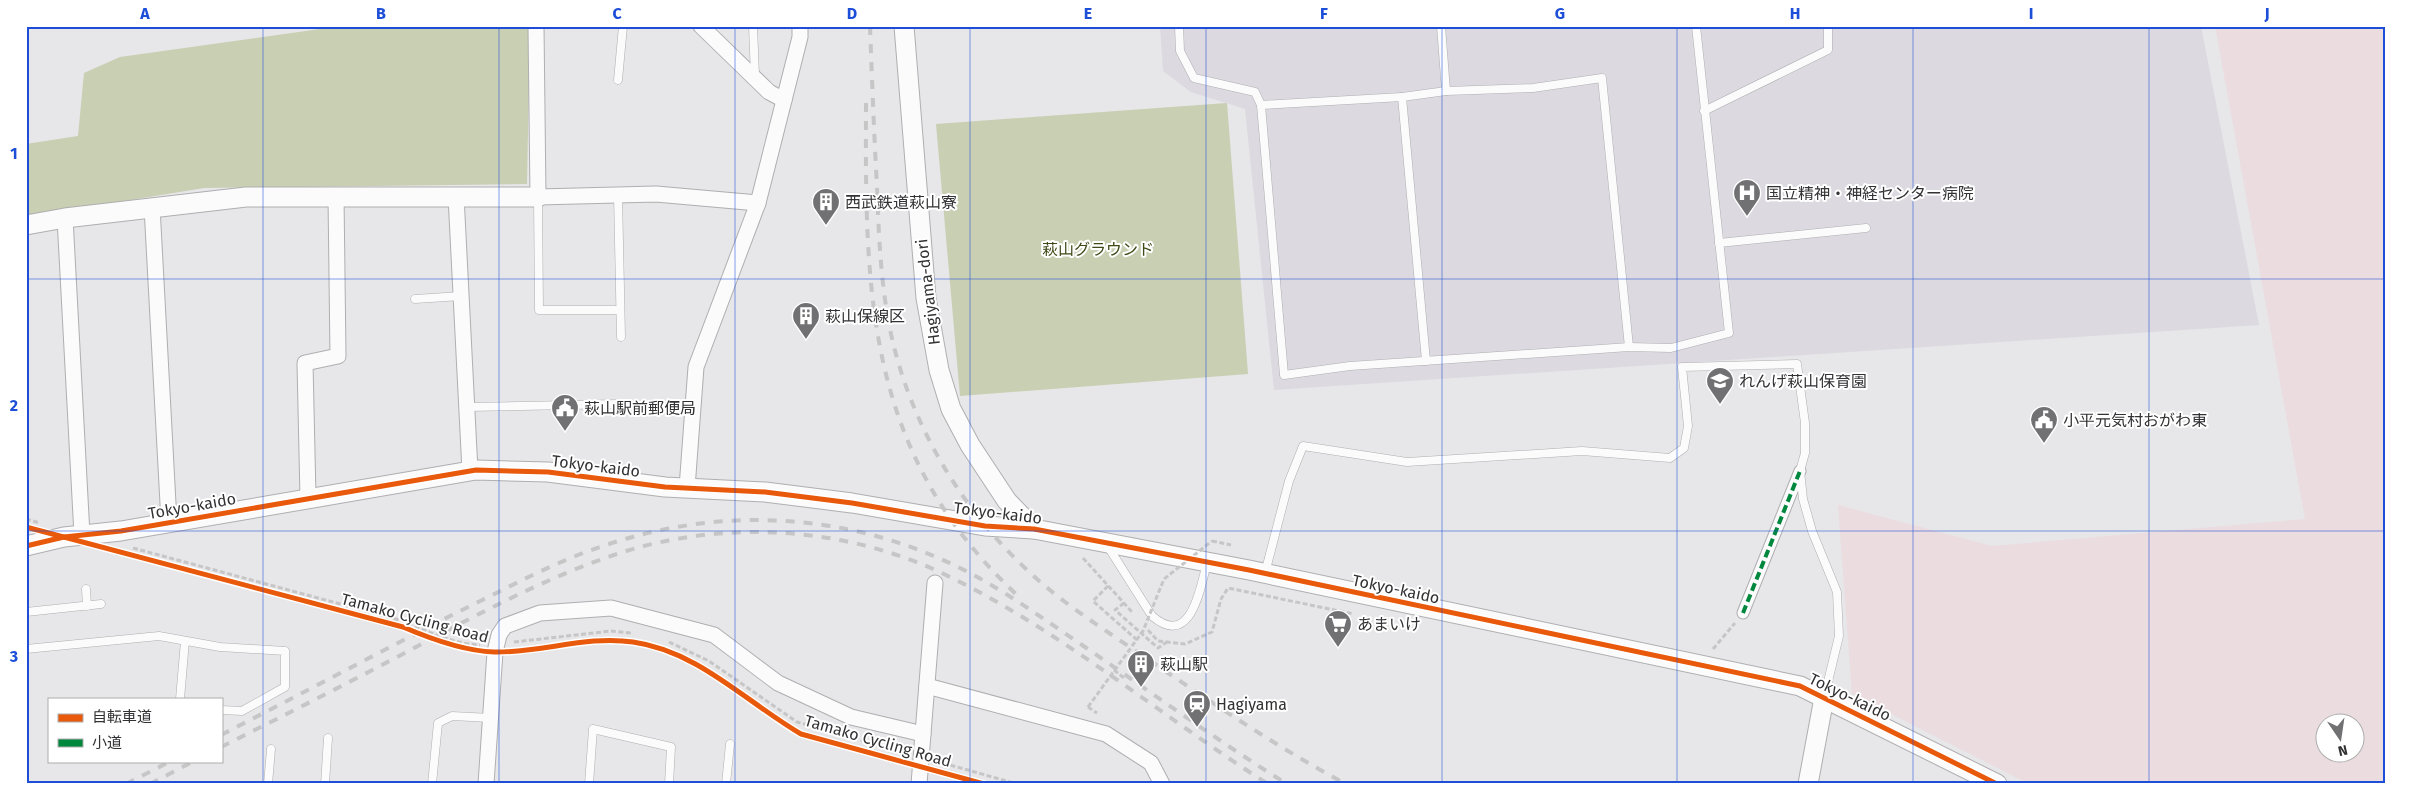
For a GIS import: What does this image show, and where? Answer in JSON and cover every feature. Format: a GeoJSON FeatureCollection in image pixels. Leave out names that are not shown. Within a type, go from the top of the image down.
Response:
{"type":"FeatureCollection","features":[{"type":"Feature","properties":{"kind":"street"},"geometry":{"type":"LineString","coordinates":[[536,26],[538,197]]}},
{"type":"Feature","properties":{"kind":"street"},"geometry":{"type":"LineString","coordinates":[[702,26],[769,92],[784,100]]}},
{"type":"Feature","properties":{"kind":"street"},"geometry":{"type":"LineString","coordinates":[[687,488],[696,367],[758,203],[800,37],[800,26]]}},
{"type":"Feature","properties":{"kind":"street","name":"Hagiyama-dori"},"geometry":{"type":"LineString","coordinates":[[904,26],[926,298],[939,370],[951,409],[970,445],[1007,501],[1034,529]]}},
{"type":"Feature","properties":{"kind":"street"},"geometry":{"type":"LineString","coordinates":[[26,225],[65,218],[246,197],[538,197],[656,194],[758,203]]}},
{"type":"Feature","properties":{"kind":"street"},"geometry":{"type":"LineString","coordinates":[[308,498],[305,362],[338,356],[336,196]]}},
{"type":"Feature","properties":{"kind":"street"},"geometry":{"type":"LineString","coordinates":[[456,196],[470,471]]}},
{"type":"Feature","properties":{"kind":"street"},"geometry":{"type":"LineString","coordinates":[[152,207],[169,522]]}},
{"type":"Feature","properties":{"kind":"street"},"geometry":{"type":"LineString","coordinates":[[65,218],[82,535]]}},
{"type":"Feature","properties":{"kind":"street","name":"Tokyo-kaido"},"geometry":{"type":"LineString","coordinates":[[26,546],[82,535],[470,471],[548,472],[665,488],[765,492],[852,503],[985,526],[1034,529],[1106,544],[1211,556],[1265,574],[1800,686],[1997,784]]}},
{"type":"Feature","properties":{"kind":"street"},"geometry":{"type":"LineString","coordinates":[[1743,613],[1800,471]]}},
{"type":"Feature","properties":{"kind":"street"},"geometry":{"type":"LineString","coordinates":[[919,784],[935,583]]}},
{"type":"Feature","properties":{"kind":"street"},"geometry":{"type":"LineString","coordinates":[[486,784],[496,648],[499,635],[505,626],[540,613],[611,608],[714,635],[786,687],[851,717],[923,734]]}},
{"type":"Feature","properties":{"kind":"street"},"geometry":{"type":"LineString","coordinates":[[927,686],[1106,734],[1151,763],[1162,784]]}},
{"type":"Feature","properties":{"kind":"street"},"geometry":{"type":"LineString","coordinates":[[1808,784],[1824,698]]}},
{"type":"Feature","properties":{"kind":"lane"},"geometry":{"type":"LineString","coordinates":[[618,80],[623,26]]}},
{"type":"Feature","properties":{"kind":"lane"},"geometry":{"type":"LineString","coordinates":[[753,26],[755,78]]}},
{"type":"Feature","properties":{"kind":"lane"},"geometry":{"type":"LineString","coordinates":[[1179,26],[1180,51],[1194,78],[1255,92],[1261,105],[1284,375],[1350,366],[1630,347],[1671,348],[1729,333],[1696,26]]}},
{"type":"Feature","properties":{"kind":"lane"},"geometry":{"type":"LineString","coordinates":[[1441,26],[1446,91]]}},
{"type":"Feature","properties":{"kind":"lane"},"geometry":{"type":"LineString","coordinates":[[1704,111],[1828,50],[1828,26]]}},
{"type":"Feature","properties":{"kind":"lane"},"geometry":{"type":"LineString","coordinates":[[1261,105],[1402,97],[1446,91],[1533,88],[1602,78],[1630,347]]}},
{"type":"Feature","properties":{"kind":"lane"},"geometry":{"type":"LineString","coordinates":[[1402,97],[1426,361]]}},
{"type":"Feature","properties":{"kind":"lane"},"geometry":{"type":"LineString","coordinates":[[618,195],[621,337]]}},
{"type":"Feature","properties":{"kind":"lane"},"geometry":{"type":"LineString","coordinates":[[538,197],[539,310],[620,310]]}},
{"type":"Feature","properties":{"kind":"lane"},"geometry":{"type":"LineString","coordinates":[[1719,243],[1866,228]]}},
{"type":"Feature","properties":{"kind":"lane"},"geometry":{"type":"LineString","coordinates":[[415,299],[461,296]]}},
{"type":"Feature","properties":{"kind":"lane"},"geometry":{"type":"LineString","coordinates":[[1265,574],[1289,481],[1303,446],[1407,462],[1582,451],[1670,458],[1684,448],[1688,426],[1682,367],[1797,364],[1805,423],[1805,453],[1800,471],[1803,499],[1812,531],[1837,592],[1839,636],[1824,698]]}},
{"type":"Feature","properties":{"kind":"lane"},"geometry":{"type":"LineString","coordinates":[[467,407],[618,404]]}},
{"type":"Feature","properties":{"kind":"lane"},"geometry":{"type":"LineString","coordinates":[[1106,544],[1152,616],[1159,622],[1170,625],[1189,619],[1194,611],[1211,556]]}},
{"type":"Feature","properties":{"kind":"lane"},"geometry":{"type":"LineString","coordinates":[[86,589],[87,606]]}},
{"type":"Feature","properties":{"kind":"lane"},"geometry":{"type":"LineString","coordinates":[[26,612],[101,604]]}},
{"type":"Feature","properties":{"kind":"lane"},"geometry":{"type":"LineString","coordinates":[[26,649],[159,636],[220,647],[286,651],[285,687],[242,711],[222,710]]}},
{"type":"Feature","properties":{"kind":"lane"},"geometry":{"type":"LineString","coordinates":[[180,698],[185,641]]}},
{"type":"Feature","properties":{"kind":"lane"},"geometry":{"type":"LineString","coordinates":[[432,784],[438,723],[452,716],[491,718]]}},
{"type":"Feature","properties":{"kind":"lane"},"geometry":{"type":"LineString","coordinates":[[589,784],[593,729],[671,747],[669,784]]}},
{"type":"Feature","properties":{"kind":"lane"},"geometry":{"type":"LineString","coordinates":[[325,784],[328,738]]}},
{"type":"Feature","properties":{"kind":"lane"},"geometry":{"type":"LineString","coordinates":[[726,784],[730,744]]}},
{"type":"Feature","properties":{"kind":"lane"},"geometry":{"type":"LineString","coordinates":[[268,784],[271,749]]}},
{"type":"Feature","properties":{"kind":"path"},"geometry":{"type":"LineString","coordinates":[[1088,707],[1137,640],[1164,579],[1212,541]]}},
{"type":"Feature","properties":{"kind":"path"},"geometry":{"type":"LineString","coordinates":[[1196,544],[1211,556]]}},
{"type":"Feature","properties":{"kind":"path"},"geometry":{"type":"LineString","coordinates":[[130,548],[407,622],[430,633],[469,644],[496,648],[611,631],[641,634]]}},
{"type":"Feature","properties":{"kind":"path"},"geometry":{"type":"LineString","coordinates":[[1108,586],[1093,601],[1137,640]]}},
{"type":"Feature","properties":{"kind":"path"},"geometry":{"type":"LineString","coordinates":[[1124,603],[1115,610],[1140,634],[1158,648],[1168,642]]}},
{"type":"Feature","properties":{"kind":"path"},"geometry":{"type":"LineString","coordinates":[[1699,666],[1743,613]]}},
{"type":"Feature","properties":{"kind":"path"},"geometry":{"type":"LineString","coordinates":[[665,641],[709,660],[797,722],[1017,784]]}},
{"type":"Feature","properties":{"kind":"path"},"geometry":{"type":"LineString","coordinates":[[1114,670],[1124,678]]}},
{"type":"Feature","properties":{"kind":"shaded area","name":"国立精神・神経センター病院"},"geometry":{"type":"Polygon","coordinates":[[[1160,26],[2201,26],[2259,325],[1274,390],[1245,109],[1191,92],[1163,71],[1160,26]]]}},
{"type":"Feature","properties":{"kind":"shaded area"},"geometry":{"type":"Polygon","coordinates":[[[2215,26],[2386,26],[2386,784],[2029,784],[1852,694],[1838,505],[1992,546],[2305,519],[2215,26]]]}},
{"type":"Feature","properties":{"kind":"green space"},"geometry":{"type":"Polygon","coordinates":[[[330,26],[530,26],[527,184],[204,188],[26,217],[26,144],[78,136],[84,73],[120,57],[320,29],[330,26]]]}},
{"type":"Feature","properties":{"kind":"green space","name":"萩山グラウンド"},"geometry":{"type":"Polygon","coordinates":[[[1227,103],[1248,374],[960,396],[936,124],[1227,103]]]}},
{"type":"Feature","properties":{"kind":"railway"},"geometry":{"type":"LineString","coordinates":[[870,26],[880,247],[886,307],[894,347],[905,383],[935,452],[955,484],[977,515],[1001,543],[1027,570],[1056,595],[1233,717],[1346,784]]}},
{"type":"Feature","properties":{"kind":"railway"},"geometry":{"type":"LineString","coordinates":[[866,103],[868,241],[874,306],[885,369],[903,428],[930,486],[968,542],[1018,596]]}},
{"type":"Feature","properties":{"kind":"railway"},"geometry":{"type":"LineString","coordinates":[[222,734],[454,614],[548,568],[586,552],[651,532],[696,524],[742,520],[788,521],[833,526],[878,536],[921,551],[964,570],[1026,607],[1210,734],[1287,784]]}},
{"type":"Feature","properties":{"kind":"railway"},"geometry":{"type":"LineString","coordinates":[[222,746],[497,605],[590,563],[656,543],[698,536],[741,532],[785,533],[828,538],[870,547],[911,560],[950,577],[992,599],[1073,649],[1268,784]]}},
{"type":"Feature","properties":{"kind":"railway"},"geometry":{"type":"LineString","coordinates":[[126,784],[169,762]]}},
{"type":"Feature","properties":{"kind":"railway"},"geometry":{"type":"LineString","coordinates":[[150,784],[192,762]]}},
{"type":"Feature","properties":{"kind":"marked path"},"geometry":{"type":"LineString","coordinates":[[1743,613],[1800,471]]}},
{"type":"Feature","properties":{"kind":"cycle path"},"geometry":{"type":"LineString","coordinates":[[26,546],[64,537],[121,531],[476,470],[548,472],[665,487],[765,492],[852,503],[985,526],[1034,529],[1249,570],[1800,686],[1997,784]]}},
{"type":"Feature","properties":{"kind":"cycle path","name":"Tamako Cycling Road"},"geometry":{"type":"LineString","coordinates":[[26,527],[403,627],[459,647],[483,651],[512,652],[581,642],[616,640],[657,647],[679,656],[721,679],[801,734],[984,784]]}},
{"type":"Feature","properties":{"kind":"place","name":"国立精神・神経センター病院"},"geometry":{"type":"Point","coordinates":[1747,217]}},
{"type":"Feature","properties":{"kind":"place","name":"西武鉄道萩山寮"},"geometry":{"type":"Point","coordinates":[826,226]}},
{"type":"Feature","properties":{"kind":"place","name":"萩山保線区"},"geometry":{"type":"Point","coordinates":[806,340]}},
{"type":"Feature","properties":{"kind":"place","name":"れんげ萩山保育園"},"geometry":{"type":"Point","coordinates":[1720,405]}},
{"type":"Feature","properties":{"kind":"place","name":"萩山駅前郵便局"},"geometry":{"type":"Point","coordinates":[565,432]}},
{"type":"Feature","properties":{"kind":"place","name":"小平元気村おがわ東"},"geometry":{"type":"Point","coordinates":[2044,444]}},
{"type":"Feature","properties":{"kind":"place","name":"あまいけ"},"geometry":{"type":"Point","coordinates":[1338,648]}},
{"type":"Feature","properties":{"kind":"place","name":"萩山駅"},"geometry":{"type":"Point","coordinates":[1141,688]}},
{"type":"Feature","properties":{"kind":"place","name":"Hagiyama"},"geometry":{"type":"Point","coordinates":[1197,728]}}]}
